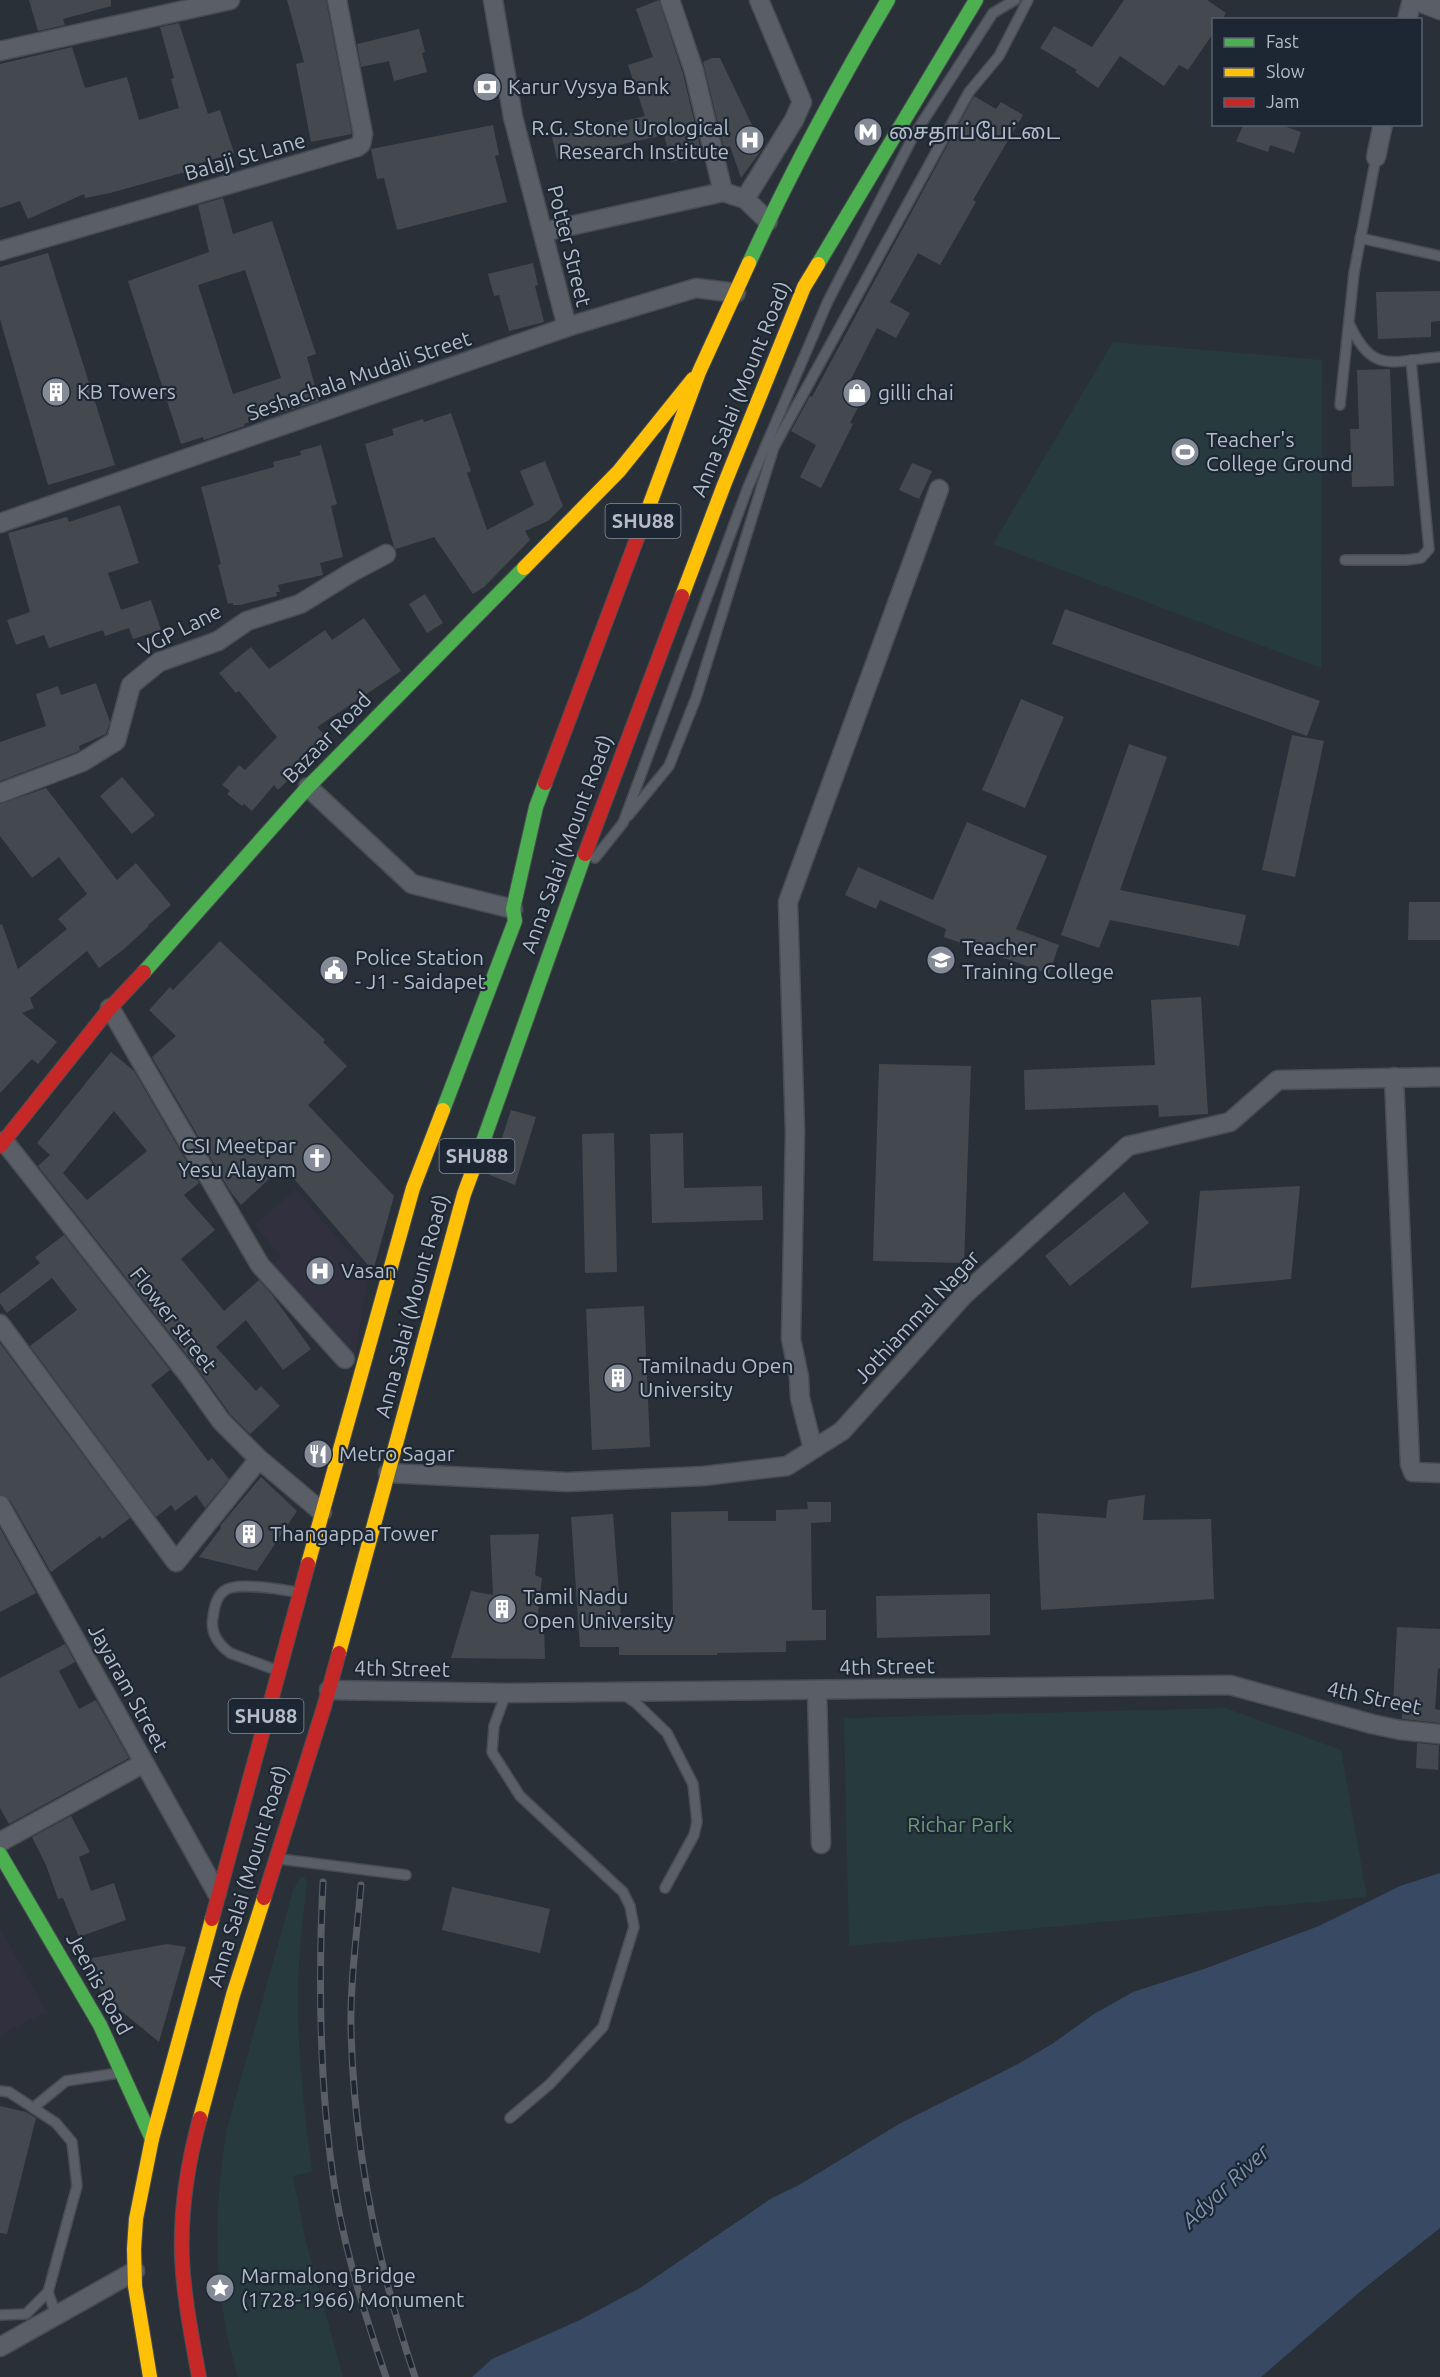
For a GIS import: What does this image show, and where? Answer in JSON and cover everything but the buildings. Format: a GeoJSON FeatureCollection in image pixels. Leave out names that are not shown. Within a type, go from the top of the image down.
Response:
{"type":"FeatureCollection","features":[{"type":"Feature","properties":{"kind":"main road","name":"Anna Salai (Mount Road)"},"geometry":{"type":"LineString","coordinates":[[150,2377],[139,2324],[135,2231],[152,2139],[217,1893],[413,1188],[515,921],[513,909],[536,807],[699,372],[768,221],[855,56],[888,0]]}},
{"type":"Feature","properties":{"kind":"main road","name":"Anna Salai (Mount Road)"},"geometry":{"type":"LineString","coordinates":[[199,2377],[187,2308],[182,2257],[184,2209],[192,2148],[233,1995],[329,1690],[464,1194],[573,886],[724,484],[804,287],[976,0]]}},
{"type":"Feature","properties":{"kind":"main road","name":"Bazaar Road"},"geometry":{"type":"LineString","coordinates":[[2,1143],[110,1008],[196,915],[308,787],[619,471],[699,372]]}},
{"type":"Feature","properties":{"kind":"main road","name":"Jeenis Road"},"geometry":{"type":"LineString","coordinates":[[0,1854],[100,2025],[152,2139]]}},
{"type":"Feature","properties":{"kind":"street"},"geometry":{"type":"LineString","coordinates":[[0,51],[230,0]]}},
{"type":"Feature","properties":{"kind":"street","name":"Balaji St Lane"},"geometry":{"type":"LineString","coordinates":[[0,251],[357,147],[361,144],[363,134],[337,0]]}},
{"type":"Feature","properties":{"kind":"street","name":"Potter Street"},"geometry":{"type":"LineString","coordinates":[[493,0],[513,117],[567,327]]}},
{"type":"Feature","properties":{"kind":"street"},"geometry":{"type":"LineString","coordinates":[[670,0],[694,70],[723,192]]}},
{"type":"Feature","properties":{"kind":"street"},"geometry":{"type":"LineString","coordinates":[[745,199],[794,120],[801,102],[759,0]]}},
{"type":"Feature","properties":{"kind":"street"},"geometry":{"type":"LineString","coordinates":[[1408,18],[1413,0],[1440,10]]}},
{"type":"Feature","properties":{"kind":"street"},"geometry":{"type":"LineString","coordinates":[[1376,157],[1383,126]]}},
{"type":"Feature","properties":{"kind":"street"},"geometry":{"type":"LineString","coordinates":[[543,232],[723,192],[745,199],[768,221]]}},
{"type":"Feature","properties":{"kind":"street","name":"Seshachala Mudali Street"},"geometry":{"type":"LineString","coordinates":[[0,523],[567,327],[696,288],[736,293]]}},
{"type":"Feature","properties":{"kind":"street"},"geometry":{"type":"LineString","coordinates":[[813,1449],[800,1398],[799,1377],[791,1339],[795,1132],[788,902],[939,489]]}},
{"type":"Feature","properties":{"kind":"street","name":"VGP Lane"},"geometry":{"type":"LineString","coordinates":[[0,793],[82,762],[116,741],[131,685],[159,662],[218,641],[247,621],[300,604],[386,554]]}},
{"type":"Feature","properties":{"kind":"street"},"geometry":{"type":"LineString","coordinates":[[308,787],[412,884],[513,909]]}},
{"type":"Feature","properties":{"kind":"street"},"geometry":{"type":"LineString","coordinates":[[110,1008],[261,1265],[345,1359]]}},
{"type":"Feature","properties":{"kind":"street"},"geometry":{"type":"LineString","coordinates":[[1394,1077],[1410,1464],[1413,1472],[1440,1473]]}},
{"type":"Feature","properties":{"kind":"street","name":"Jothiammal Nagar"},"geometry":{"type":"LineString","coordinates":[[388,1473],[567,1482],[704,1476],[787,1466],[842,1431],[964,1295],[1128,1146],[1230,1122],[1278,1080],[1440,1077]]}},
{"type":"Feature","properties":{"kind":"street","name":"Flower street"},"geometry":{"type":"LineString","coordinates":[[2,1143],[189,1376],[221,1421],[259,1459],[322,1512]]}},
{"type":"Feature","properties":{"kind":"street"},"geometry":{"type":"LineString","coordinates":[[0,1324],[176,1562],[259,1459]]}},
{"type":"Feature","properties":{"kind":"street","name":"Jayaram Street"},"geometry":{"type":"LineString","coordinates":[[0,1505],[217,1893]]}},
{"type":"Feature","properties":{"kind":"street","name":"4th Street"},"geometry":{"type":"LineString","coordinates":[[329,1690],[506,1693],[1230,1685],[1381,1726],[1440,1734]]}},
{"type":"Feature","properties":{"kind":"street"},"geometry":{"type":"LineString","coordinates":[[818,1691],[821,1844]]}},
{"type":"Feature","properties":{"kind":"street"},"geometry":{"type":"LineString","coordinates":[[0,1842],[144,1763]]}},
{"type":"Feature","properties":{"kind":"street"},"geometry":{"type":"LineString","coordinates":[[0,2347],[135,2271]]}},
{"type":"Feature","properties":{"kind":"lane"},"geometry":{"type":"LineString","coordinates":[[623,823],[748,487],[828,301],[914,135],[993,13],[1015,0]]}},
{"type":"Feature","properties":{"kind":"lane"},"geometry":{"type":"LineString","coordinates":[[573,886],[669,766],[696,698],[774,447],[969,92],[999,56],[1028,0]]}},
{"type":"Feature","properties":{"kind":"lane"},"geometry":{"type":"LineString","coordinates":[[1340,405],[1360,238],[1376,157]]}},
{"type":"Feature","properties":{"kind":"lane"},"geometry":{"type":"LineString","coordinates":[[1360,238],[1440,256]]}},
{"type":"Feature","properties":{"kind":"lane"},"geometry":{"type":"LineString","coordinates":[[1349,322],[1358,344],[1368,355],[1381,362],[1440,357]]}},
{"type":"Feature","properties":{"kind":"lane"},"geometry":{"type":"LineString","coordinates":[[1345,560],[1406,560],[1420,558],[1429,549],[1411,360]]}},
{"type":"Feature","properties":{"kind":"lane"},"geometry":{"type":"LineString","coordinates":[[278,1671],[224,1649],[215,1638],[213,1631],[211,1623],[214,1611],[218,1598],[224,1591],[236,1587],[300,1593]]}},
{"type":"Feature","properties":{"kind":"lane"},"geometry":{"type":"LineString","coordinates":[[620,1692],[636,1703],[667,1732],[693,1784],[697,1822],[694,1835],[665,1888]]}},
{"type":"Feature","properties":{"kind":"lane"},"geometry":{"type":"LineString","coordinates":[[506,1693],[494,1726],[492,1752],[520,1796],[623,1892],[630,1906],[634,1928],[603,2027],[550,2084],[510,2118]]}},
{"type":"Feature","properties":{"kind":"lane"},"geometry":{"type":"LineString","coordinates":[[274,1859],[406,1875]]}},
{"type":"Feature","properties":{"kind":"lane"},"geometry":{"type":"LineString","coordinates":[[33,2108],[66,2081],[121,2073]]}},
{"type":"Feature","properties":{"kind":"lane"},"geometry":{"type":"LineString","coordinates":[[0,2091],[9,2092],[56,2123],[72,2142],[77,2186],[48,2292],[26,2314],[0,2315]]}},
{"type":"Feature","properties":{"kind":"lane"},"geometry":{"type":"LineString","coordinates":[[48,2292],[56,2315]]}},
{"type":"Feature","properties":{"kind":"shaded area","name":"Vasan"},"geometry":{"type":"Polygon","coordinates":[[[296,1189],[369,1275],[354,1359],[271,1266],[281,1257],[255,1225],[296,1189]]]}},
{"type":"Feature","properties":{"kind":"shaded area"},"geometry":{"type":"Polygon","coordinates":[[[0,1927],[46,2012],[0,2035],[0,1927]]]}},
{"type":"Feature","properties":{"kind":"green space","name":"Teacher's College Ground"},"geometry":{"type":"Polygon","coordinates":[[[1113,342],[1322,360],[1321,668],[993,544],[1113,342]]]}},
{"type":"Feature","properties":{"kind":"green space","name":"Richar Park"},"geometry":{"type":"Polygon","coordinates":[[[1225,1708],[1341,1750],[1367,1897],[849,1946],[844,1718],[1225,1708]]]}},
{"type":"Feature","properties":{"kind":"green space"},"geometry":{"type":"Polygon","coordinates":[[[301,1877],[305,1878],[307,1883],[298,1987],[298,2023],[302,2087],[312,2172],[293,2176],[305,2238],[343,2377],[238,2377],[230,2347],[220,2285],[218,2222],[222,2160],[227,2129],[293,1890],[301,1877]]]}},
{"type":"Feature","properties":{"kind":"water","name":"Adyar River"},"geometry":{"type":"Polygon","coordinates":[[[1440,1873],[1440,2228],[1362,2290],[1261,2377],[472,2377],[492,2359],[580,2320],[640,2288],[772,2198],[799,2185],[899,2124],[1018,2064],[1052,2044],[1094,2014],[1133,1992],[1204,1969],[1319,1926],[1400,1886],[1440,1873]]]}},
{"type":"Feature","properties":{"kind":"railway"},"geometry":{"type":"LineString","coordinates":[[323,1882],[320,2000],[323,2078],[330,2157],[340,2219],[351,2265],[386,2377]]}},
{"type":"Feature","properties":{"kind":"railway"},"geometry":{"type":"LineString","coordinates":[[361,1885],[351,2012],[357,2119],[379,2249],[401,2335],[415,2377]]}},
{"type":"Feature","properties":{"kind":"traffic: fast"},"geometry":{"type":"LineString","coordinates":[[749,263],[815,130],[888,0]]}},
{"type":"Feature","properties":{"kind":"traffic: fast"},"geometry":{"type":"LineString","coordinates":[[818,264],[976,0]]}},
{"type":"Feature","properties":{"kind":"traffic: fast"},"geometry":{"type":"LineString","coordinates":[[144,972],[308,787],[524,568]]}},
{"type":"Feature","properties":{"kind":"traffic: fast"},"geometry":{"type":"LineString","coordinates":[[443,1110],[515,921],[513,909],[536,807],[545,783]]}},
{"type":"Feature","properties":{"kind":"traffic: fast"},"geometry":{"type":"LineString","coordinates":[[474,1167],[585,854]]}},
{"type":"Feature","properties":{"kind":"traffic: fast"},"geometry":{"type":"LineString","coordinates":[[0,1854],[100,2025],[152,2139]]}},
{"type":"Feature","properties":{"kind":"traffic: slow"},"geometry":{"type":"LineString","coordinates":[[641,528],[699,372],[749,263]]}},
{"type":"Feature","properties":{"kind":"traffic: slow"},"geometry":{"type":"LineString","coordinates":[[682,596],[804,287],[818,264]]}},
{"type":"Feature","properties":{"kind":"traffic: slow"},"geometry":{"type":"LineString","coordinates":[[524,568],[619,471],[693,379]]}},
{"type":"Feature","properties":{"kind":"traffic: slow"},"geometry":{"type":"LineString","coordinates":[[308,1564],[413,1188],[443,1110]]}},
{"type":"Feature","properties":{"kind":"traffic: slow"},"geometry":{"type":"LineString","coordinates":[[339,1653],[464,1194],[474,1167]]}},
{"type":"Feature","properties":{"kind":"traffic: slow"},"geometry":{"type":"LineString","coordinates":[[200,2118],[233,1995],[264,1898]]}},
{"type":"Feature","properties":{"kind":"traffic: slow"},"geometry":{"type":"LineString","coordinates":[[150,2377],[135,2286],[136,2219],[152,2139],[212,1919]]}},
{"type":"Feature","properties":{"kind":"traffic: jam"},"geometry":{"type":"LineString","coordinates":[[545,783],[641,528]]}},
{"type":"Feature","properties":{"kind":"traffic: jam"},"geometry":{"type":"LineString","coordinates":[[585,854],[682,596]]}},
{"type":"Feature","properties":{"kind":"traffic: jam"},"geometry":{"type":"LineString","coordinates":[[0,1146],[110,1008],[144,972]]}},
{"type":"Feature","properties":{"kind":"traffic: jam"},"geometry":{"type":"LineString","coordinates":[[212,1919],[308,1564]]}},
{"type":"Feature","properties":{"kind":"traffic: jam"},"geometry":{"type":"LineString","coordinates":[[264,1898],[339,1653]]}},
{"type":"Feature","properties":{"kind":"traffic: jam"},"geometry":{"type":"LineString","coordinates":[[199,2377],[185,2288],[182,2223],[186,2187],[200,2118]]}},
{"type":"Feature","properties":{"kind":"place","name":"Karur Vysya Bank"},"geometry":{"type":"Point","coordinates":[487,87]}},
{"type":"Feature","properties":{"kind":"place","name":"சைதாப்பேட்டை"},"geometry":{"type":"Point","coordinates":[868,132]}},
{"type":"Feature","properties":{"kind":"place","name":"R.G. Stone Urological Research Institute"},"geometry":{"type":"Point","coordinates":[750,140]}},
{"type":"Feature","properties":{"kind":"place","name":"KB Towers"},"geometry":{"type":"Point","coordinates":[56,392]}},
{"type":"Feature","properties":{"kind":"place","name":"gilli chai"},"geometry":{"type":"Point","coordinates":[857,393]}},
{"type":"Feature","properties":{"kind":"place","name":"Teacher's College Ground"},"geometry":{"type":"Point","coordinates":[1185,452]}},
{"type":"Feature","properties":{"kind":"place","name":"Teacher Training College"},"geometry":{"type":"Point","coordinates":[941,960]}},
{"type":"Feature","properties":{"kind":"place","name":"Police Station - J1 - Saidapet"},"geometry":{"type":"Point","coordinates":[334,970]}},
{"type":"Feature","properties":{"kind":"place","name":"CSI Meetpar Yesu Alayam"},"geometry":{"type":"Point","coordinates":[317,1158]}},
{"type":"Feature","properties":{"kind":"place","name":"Vasan"},"geometry":{"type":"Point","coordinates":[320,1271]}},
{"type":"Feature","properties":{"kind":"place","name":"Tamilnadu Open University"},"geometry":{"type":"Point","coordinates":[618,1378]}},
{"type":"Feature","properties":{"kind":"place","name":"Metro Sagar"},"geometry":{"type":"Point","coordinates":[318,1454]}},
{"type":"Feature","properties":{"kind":"place","name":"Thangappa Tower"},"geometry":{"type":"Point","coordinates":[249,1534]}},
{"type":"Feature","properties":{"kind":"place","name":"Tamil Nadu Open University"},"geometry":{"type":"Point","coordinates":[502,1609]}},
{"type":"Feature","properties":{"kind":"place","name":"Marmalong Bridge (1728-1966) Monument"},"geometry":{"type":"Point","coordinates":[220,2288]}}]}
